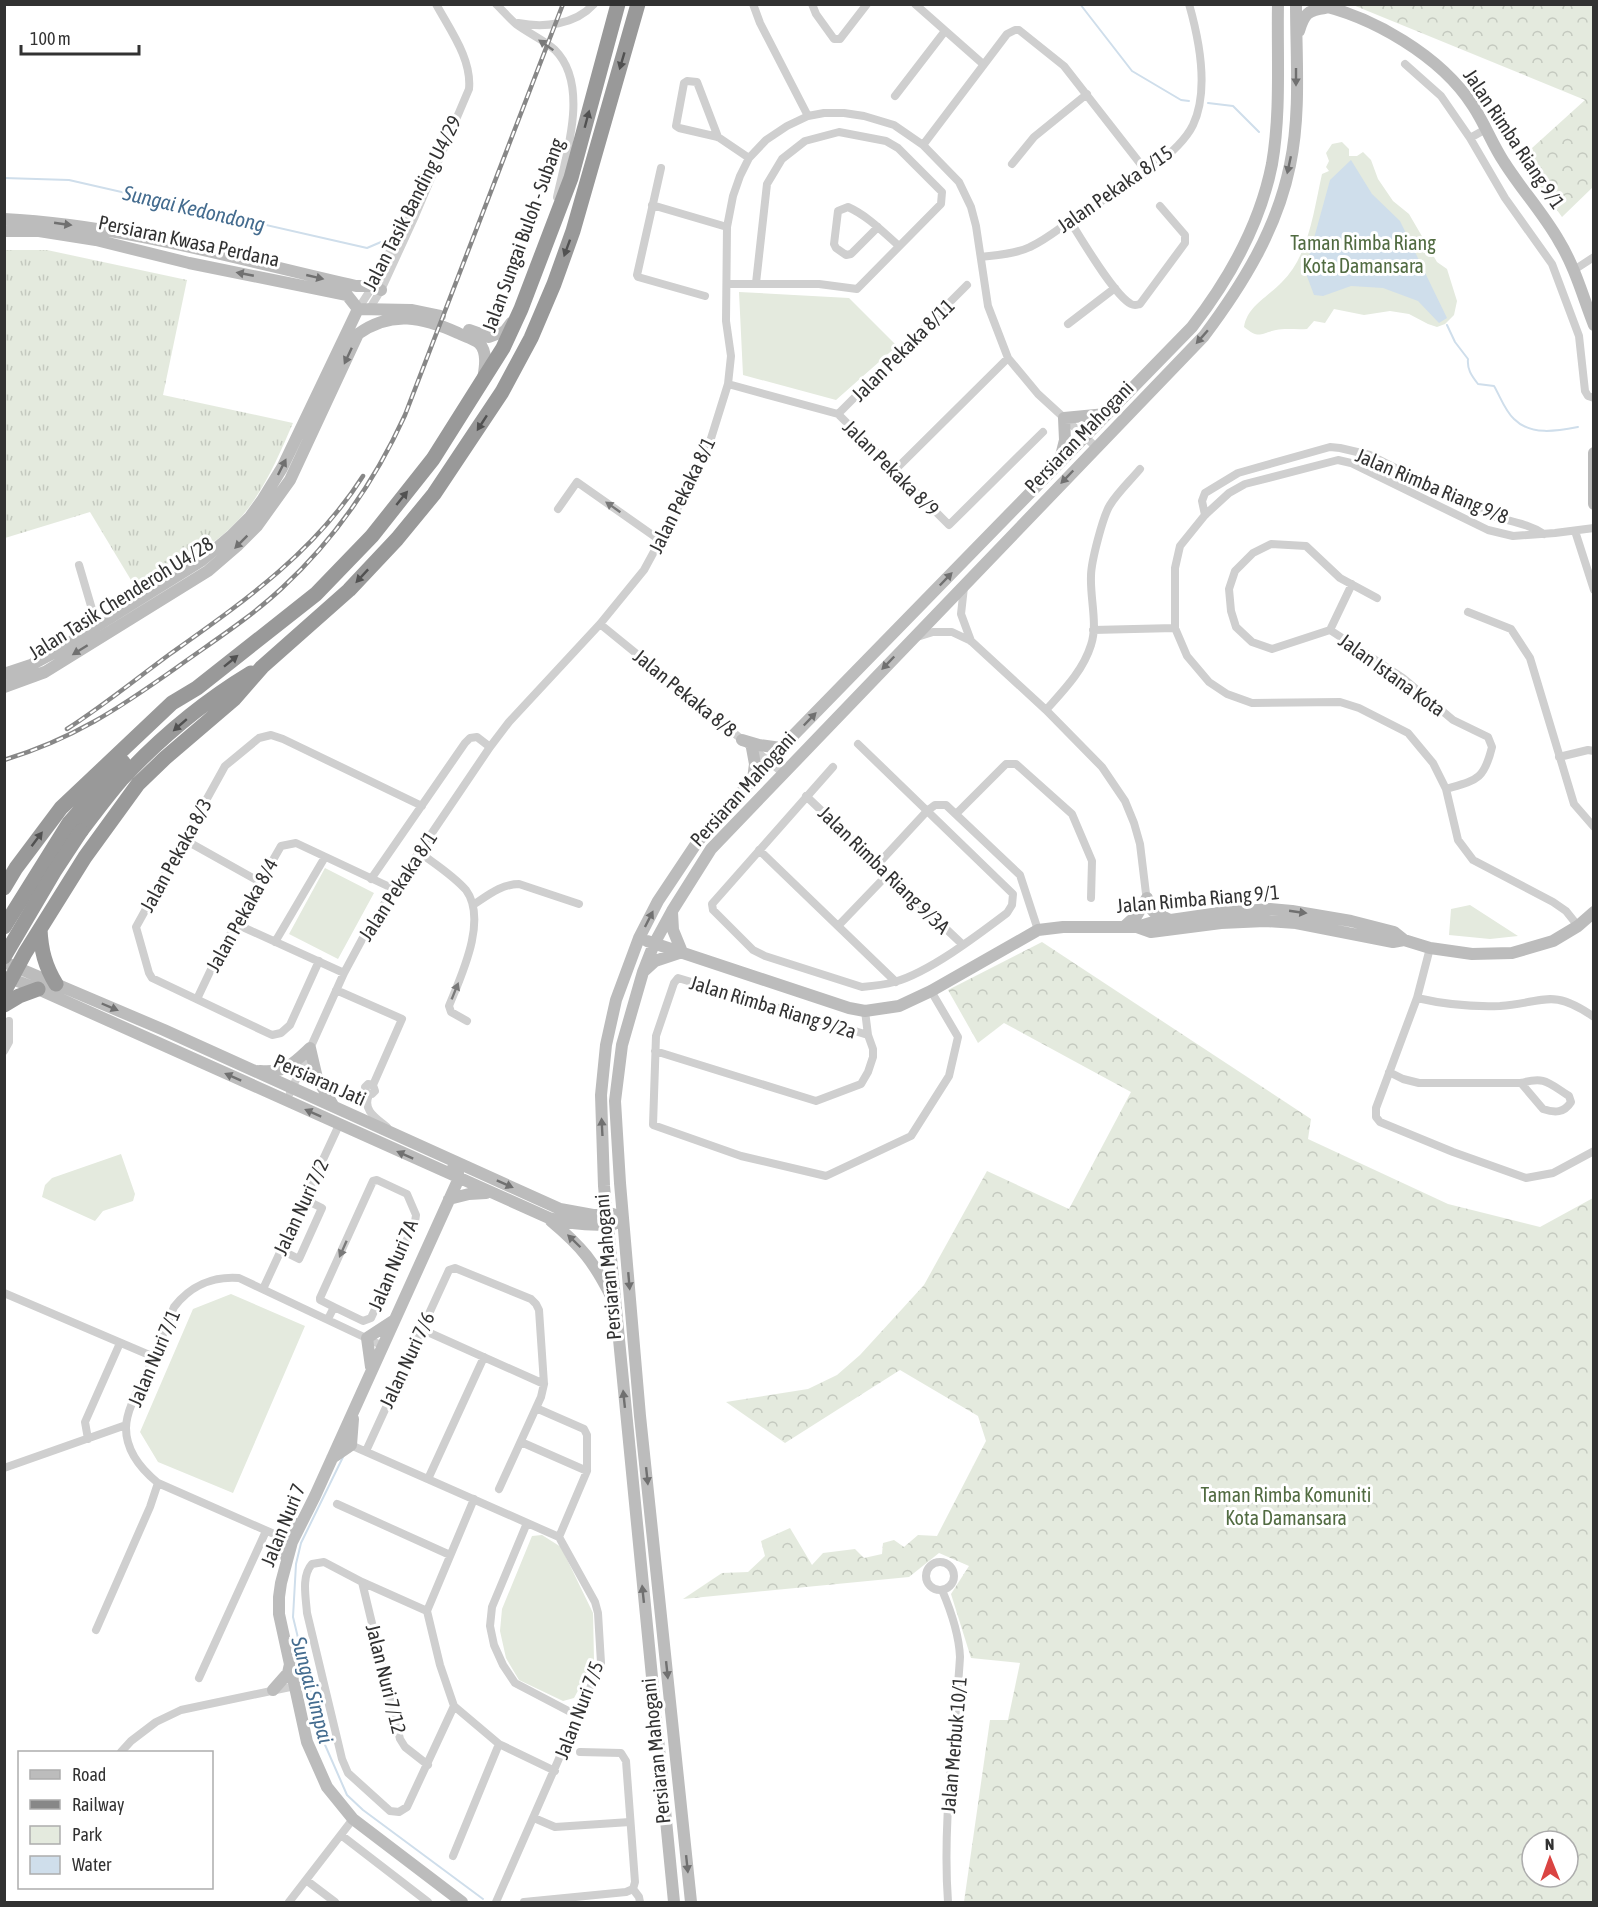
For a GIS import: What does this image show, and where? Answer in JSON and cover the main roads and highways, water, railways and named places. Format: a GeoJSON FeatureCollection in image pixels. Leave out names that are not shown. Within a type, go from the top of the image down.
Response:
{"type":"FeatureCollection","features":[{"type":"Feature","properties":{"kind":"highway","name":"Jalan Sungai Buloh - Subang"},"geometry":{"type":"LineString","coordinates":[[4,927],[69,823],[97,789],[184,699],[316,594],[372,536],[433,459],[483,383],[503,348],[521,309],[571,178],[618,4]]}},
{"type":"Feature","properties":{"kind":"highway","name":"Jalan Sungai Buloh - Subang"},"geometry":{"type":"LineString","coordinates":[[9,976],[85,857],[138,784],[234,699],[262,667],[349,590],[397,539],[434,494],[502,392],[531,338],[573,231],[638,4]]}},
{"type":"Feature","properties":{"kind":"highway","name":"Jalan Sungai Buloh - Subang"},"geometry":{"type":"LineString","coordinates":[[4,957],[65,856],[120,781],[150,751],[218,693],[262,667]]}},
{"type":"Feature","properties":{"kind":"highway","name":"Jalan Sungai Buloh - Subang"},"geometry":{"type":"LineString","coordinates":[[4,888],[16,868],[61,808],[172,703],[197,688]]}},
{"type":"Feature","properties":{"kind":"highway"},"geometry":{"type":"LineString","coordinates":[[4,932],[22,935],[40,929],[46,968],[56,984]]}},
{"type":"Feature","properties":{"kind":"highway"},"geometry":{"type":"LineString","coordinates":[[4,1005],[38,989]]}},
{"type":"Feature","properties":{"kind":"main road","name":"Persiaran Mahogani"},"geometry":{"type":"LineString","coordinates":[[674,1902],[604,1185],[601,1095],[606,1045],[616,1000],[639,938],[658,901],[698,841],[782,748],[1192,327],[1219,293],[1249,239],[1272,163],[1277,105],[1278,4]]}},
{"type":"Feature","properties":{"kind":"main road","name":"Persiaran Mahogani"},"geometry":{"type":"LineString","coordinates":[[691,1902],[640,1416],[615,1101],[617,1073],[630,1011],[654,944],[711,849],[1204,336],[1231,301],[1261,249],[1278,207],[1290,165],[1297,107],[1294,4]]}},
{"type":"Feature","properties":{"kind":"main road"},"geometry":{"type":"LineString","coordinates":[[1277,105],[1284,87],[1285,17],[1287,10],[1294,4]]}},
{"type":"Feature","properties":{"kind":"main road"},"geometry":{"type":"LineString","coordinates":[[1296,43],[1301,23],[1307,12],[1321,6]]}},
{"type":"Feature","properties":{"kind":"main road","name":"Jalan Rimba Riang 9/1"},"geometry":{"type":"LineString","coordinates":[[1321,6],[1382,28],[1450,76],[1473,105],[1503,160],[1559,240],[1574,270],[1593,326]]}},
{"type":"Feature","properties":{"kind":"main road","name":"Persiaran Kwasa Perdana"},"geometry":{"type":"LineString","coordinates":[[4,219],[94,228],[356,286],[377,288]]}},
{"type":"Feature","properties":{"kind":"main road","name":"Persiaran Kwasa Perdana"},"geometry":{"type":"LineString","coordinates":[[4,231],[39,231],[96,240],[189,263],[347,295],[364,308],[388,319]]}},
{"type":"Feature","properties":{"kind":"main road"},"geometry":{"type":"LineString","coordinates":[[364,308],[426,312],[489,337],[505,332],[521,309]]}},
{"type":"Feature","properties":{"kind":"main road","name":"Jalan Tasik Chenderoh U4/28"},"geometry":{"type":"LineString","coordinates":[[4,687],[45,672],[208,571],[257,526],[290,480],[358,334],[364,308]]}},
{"type":"Feature","properties":{"kind":"main road","name":"Jalan Tasik Chenderoh U4/28"},"geometry":{"type":"LineString","coordinates":[[4,674],[31,665],[201,561],[250,517],[264,500],[282,468],[364,308]]}},
{"type":"Feature","properties":{"kind":"main road"},"geometry":{"type":"LineString","coordinates":[[358,334],[374,323],[388,319],[425,320],[444,327],[479,343],[485,365],[483,383]]}},
{"type":"Feature","properties":{"kind":"main road"},"geometry":{"type":"LineString","coordinates":[[1059,462],[1065,440],[1064,418],[1106,414]]}},
{"type":"Feature","properties":{"kind":"main road"},"geometry":{"type":"LineString","coordinates":[[1593,453],[1593,504]]}},
{"type":"Feature","properties":{"kind":"main road"},"geometry":{"type":"LineString","coordinates":[[752,781],[755,764],[747,744],[782,748]]}},
{"type":"Feature","properties":{"kind":"main road"},"geometry":{"type":"LineString","coordinates":[[1130,927],[1147,900],[1160,916],[1171,920]]}},
{"type":"Feature","properties":{"kind":"main road","name":"Jalan Rimba Riang 9/1"},"geometry":{"type":"LineString","coordinates":[[639,938],[849,1008],[866,1011],[899,1006],[931,991],[1038,930],[1063,927],[1150,928],[1171,920],[1264,909],[1292,911],[1350,927],[1394,932],[1404,940],[1430,948],[1472,954],[1512,953],[1553,941],[1578,926],[1593,912]]}},
{"type":"Feature","properties":{"kind":"main road"},"geometry":{"type":"LineString","coordinates":[[644,972],[655,961],[682,952],[673,930],[672,911]]}},
{"type":"Feature","properties":{"kind":"main road"},"geometry":{"type":"LineString","coordinates":[[1150,928],[1265,921],[1350,927]]}},
{"type":"Feature","properties":{"kind":"main road","name":"Persiaran Jati"},"geometry":{"type":"LineString","coordinates":[[9,976],[56,984],[560,1209],[608,1219]]}},
{"type":"Feature","properties":{"kind":"main road","name":"Persiaran Jati"},"geometry":{"type":"LineString","coordinates":[[9,976],[549,1218],[565,1223],[624,1218]]}},
{"type":"Feature","properties":{"kind":"main road"},"geometry":{"type":"LineString","coordinates":[[253,1071],[281,1071],[310,1048],[317,1078],[335,1108]]}},
{"type":"Feature","properties":{"kind":"main road"},"geometry":{"type":"LineString","coordinates":[[371,1371],[459,1178],[457,1169],[451,1160]]}},
{"type":"Feature","properties":{"kind":"main road"},"geometry":{"type":"LineString","coordinates":[[436,1168],[449,1199]]}},
{"type":"Feature","properties":{"kind":"main road"},"geometry":{"type":"LineString","coordinates":[[578,1213],[596,1202],[604,1185]]}},
{"type":"Feature","properties":{"kind":"main road"},"geometry":{"type":"LineString","coordinates":[[449,1199],[469,1194],[490,1193]]}},
{"type":"Feature","properties":{"kind":"main road"},"geometry":{"type":"LineString","coordinates":[[549,1218],[577,1243],[590,1259],[615,1304]]}},
{"type":"Feature","properties":{"kind":"main road"},"geometry":{"type":"LineString","coordinates":[[371,1371],[367,1338],[394,1320]]}},
{"type":"Feature","properties":{"kind":"main road","name":"Jalan Nuri 7"},"geometry":{"type":"LineString","coordinates":[[371,1371],[354,1409],[346,1442],[332,1459],[292,1542],[281,1583],[279,1614],[307,1742],[327,1787],[353,1819],[462,1902]]}},
{"type":"Feature","properties":{"kind":"main road"},"geometry":{"type":"LineString","coordinates":[[287,1561],[278,1536],[290,1532],[300,1523]]}},
{"type":"Feature","properties":{"kind":"main road"},"geometry":{"type":"LineString","coordinates":[[290,1664],[288,1673],[273,1690],[295,1699],[299,1705]]}},
{"type":"Feature","properties":{"kind":"water"},"geometry":{"type":"Polygon","coordinates":[[[1351,160],[1372,194],[1400,221],[1447,318],[1439,323],[1418,301],[1383,288],[1351,286],[1323,296],[1314,295],[1305,271],[1330,180],[1351,160]]]}},
{"type":"Feature","properties":{"kind":"waterway"},"geometry":{"type":"LineString","coordinates":[[1080,4],[1132,71],[1181,100],[1189,101]]}},
{"type":"Feature","properties":{"kind":"waterway"},"geometry":{"type":"LineString","coordinates":[[1208,103],[1233,106],[1259,132]]}},
{"type":"Feature","properties":{"kind":"waterway","name":"Sungai Kedondong"},"geometry":{"type":"LineString","coordinates":[[4,178],[69,180],[367,248],[381,242]]}},
{"type":"Feature","properties":{"kind":"waterway"},"geometry":{"type":"LineString","coordinates":[[1447,325],[1455,342],[1468,359],[1471,375],[1478,384],[1494,386],[1514,419],[1536,430],[1562,430],[1578,427]]}},
{"type":"Feature","properties":{"kind":"waterway","name":"Sungai Simpai"},"geometry":{"type":"LineString","coordinates":[[343,1457],[301,1543],[296,1564],[293,1617],[322,1738],[347,1795],[363,1810],[483,1899]]}},
{"type":"Feature","properties":{"kind":"railway"},"geometry":{"type":"LineString","coordinates":[[4,760],[52,743],[94,722],[231,630],[270,599],[301,569],[352,508],[381,463],[405,415],[563,4]]}},
{"type":"Feature","properties":{"kind":"railway"},"geometry":{"type":"LineString","coordinates":[[67,729],[224,615],[276,574],[322,529],[344,504],[363,476]]}},
{"type":"Feature","properties":{"kind":"park label","name":"Taman Rimba Riang Kota Damansara"},"geometry":{"type":"Point","coordinates":[1363,254]}},
{"type":"Feature","properties":{"kind":"park label","name":"Taman Rimba Komuniti Kota Damansara"},"geometry":{"type":"Point","coordinates":[1286,1506]}}]}
